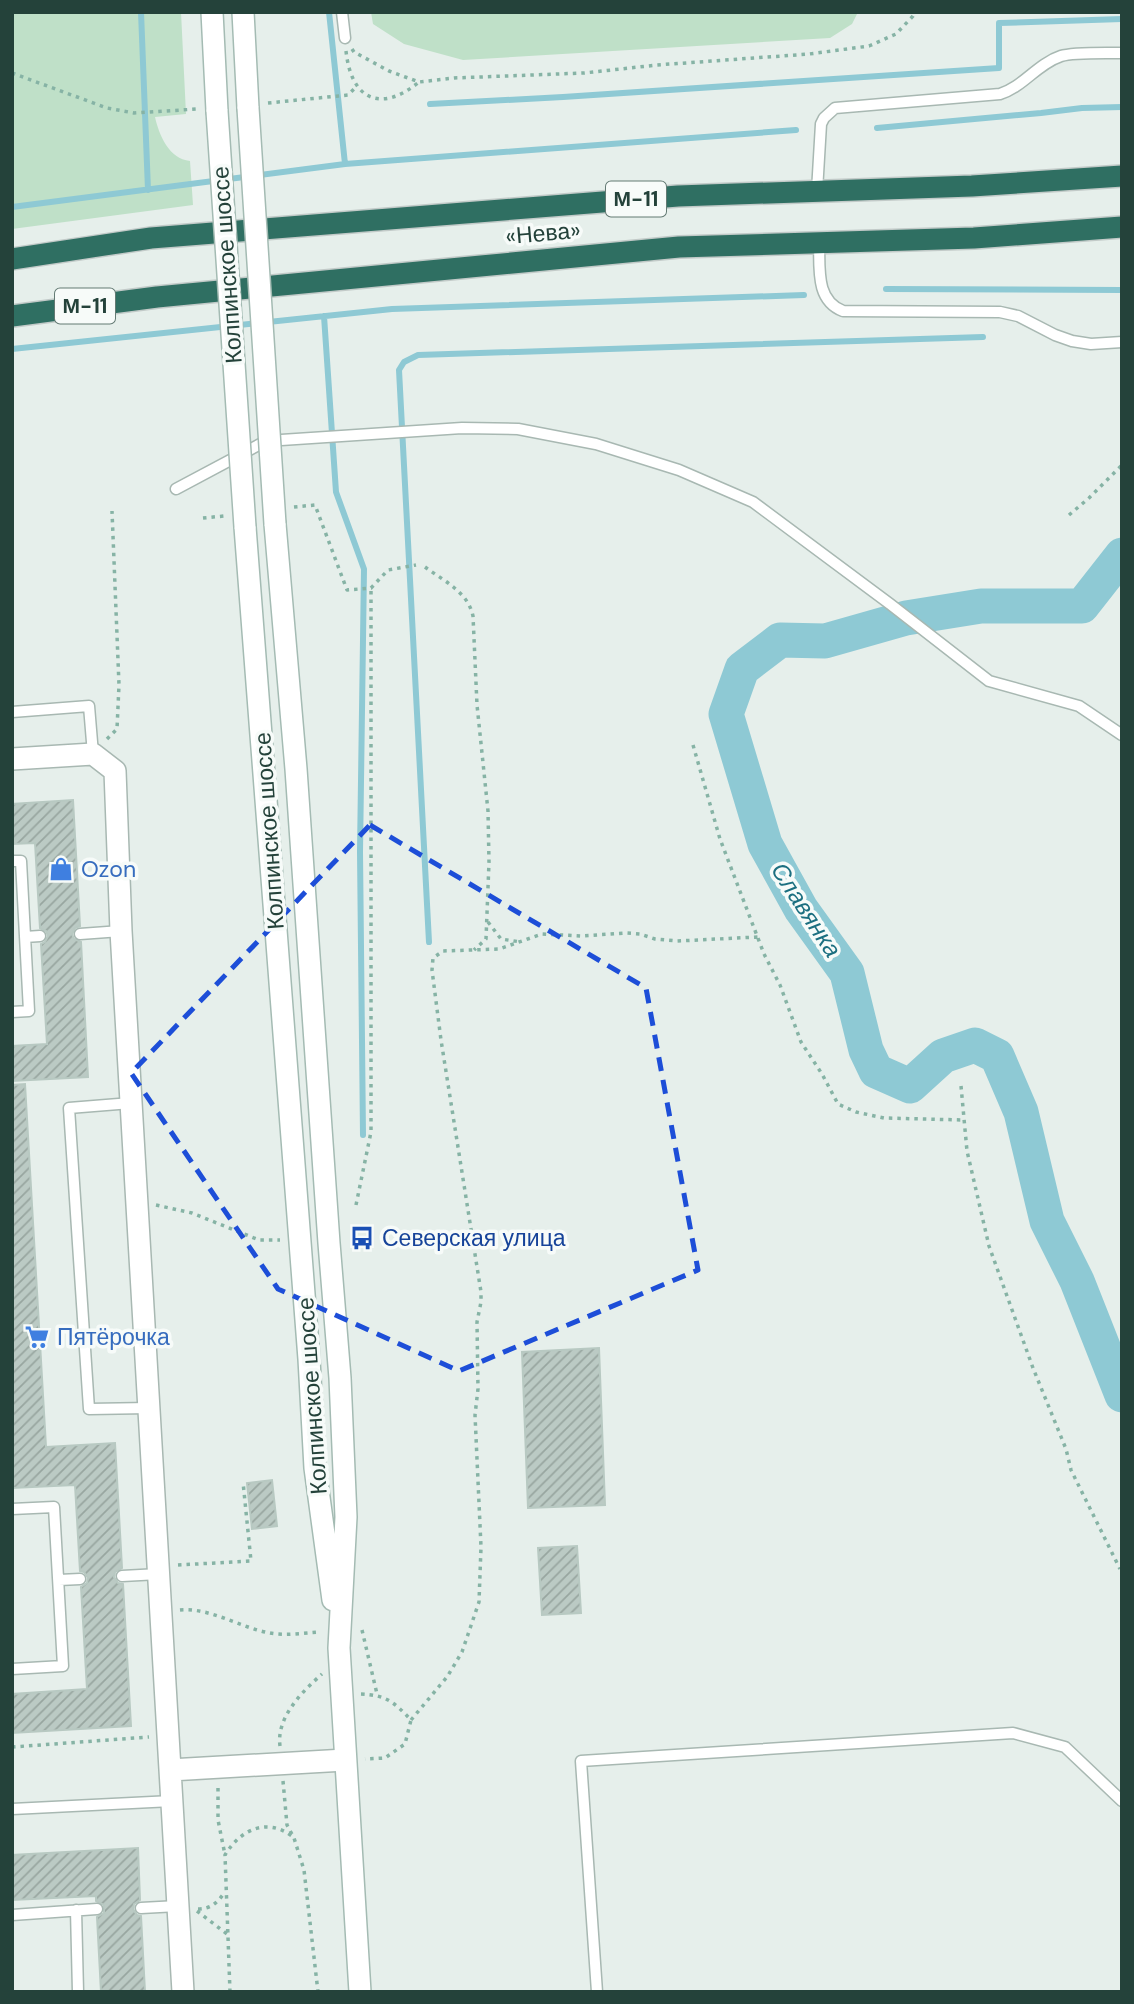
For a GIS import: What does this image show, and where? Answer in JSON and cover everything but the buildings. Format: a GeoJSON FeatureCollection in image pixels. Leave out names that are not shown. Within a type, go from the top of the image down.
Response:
{"type":"FeatureCollection","features":[{"type":"Feature","properties":{"kind":"highway","name":"«Нева»"},"geometry":{"type":"LineString","coordinates":[[12,259],[151,238],[678,196],[972,186],[1122,176]]}},
{"type":"Feature","properties":{"kind":"highway","name":"«Нева»"},"geometry":{"type":"LineString","coordinates":[[12,316],[158,297],[665,248],[974,238],[1122,227]]}},
{"type":"Feature","properties":{"kind":"main road","name":"Колпинское шоссе"},"geometry":{"type":"LineString","coordinates":[[212,12],[207,110],[245,527],[316,1468],[332,1640],[341,1693],[360,1992]]}},
{"type":"Feature","properties":{"kind":"main road","name":"Колпинское шоссе"},"geometry":{"type":"LineString","coordinates":[[243,12],[257,106],[275,524],[296,769],[340,1378],[346,1517],[332,1640]]}},
{"type":"Feature","properties":{"kind":"main road"},"geometry":{"type":"LineString","coordinates":[[12,759],[93,754],[115,771],[121,931],[183,1992]]}},
{"type":"Feature","properties":{"kind":"main road"},"geometry":{"type":"LineString","coordinates":[[170,1770],[345,1760]]}},
{"type":"Feature","properties":{"kind":"lane"},"geometry":{"type":"LineString","coordinates":[[342,12],[345,38]]}},
{"type":"Feature","properties":{"kind":"lane"},"geometry":{"type":"LineString","coordinates":[[817,191],[821,124],[824,117],[835,108],[1000,93],[1013,90],[1061,56],[1122,52]]}},
{"type":"Feature","properties":{"kind":"lane"},"geometry":{"type":"LineString","coordinates":[[819,242],[822,291],[830,304],[843,311],[1000,312],[1018,316],[1072,341],[1091,344],[1122,342]]}},
{"type":"Feature","properties":{"kind":"lane"},"geometry":{"type":"LineString","coordinates":[[176,489],[265,441],[462,428],[518,429],[596,444],[679,470],[753,502],[989,681],[1079,706],[1122,735]]}},
{"type":"Feature","properties":{"kind":"lane"},"geometry":{"type":"LineString","coordinates":[[12,712],[89,706],[93,754]]}},
{"type":"Feature","properties":{"kind":"lane"},"geometry":{"type":"LineString","coordinates":[[12,862],[21,861],[29,1011],[12,1012]]}},
{"type":"Feature","properties":{"kind":"lane"},"geometry":{"type":"LineString","coordinates":[[80,934],[121,931]]}},
{"type":"Feature","properties":{"kind":"lane"},"geometry":{"type":"LineString","coordinates":[[25,937],[40,936]]}},
{"type":"Feature","properties":{"kind":"lane"},"geometry":{"type":"LineString","coordinates":[[131,1103],[69,1108],[89,1409],[149,1408]]}},
{"type":"Feature","properties":{"kind":"lane"},"geometry":{"type":"LineString","coordinates":[[12,1509],[54,1507],[63,1666],[12,1669]]}},
{"type":"Feature","properties":{"kind":"lane"},"geometry":{"type":"LineString","coordinates":[[122,1576],[158,1570]]}},
{"type":"Feature","properties":{"kind":"lane"},"geometry":{"type":"LineString","coordinates":[[58,1580],[80,1579]]}},
{"type":"Feature","properties":{"kind":"lane"},"geometry":{"type":"LineString","coordinates":[[597,1992],[581,1761],[1013,1733],[1065,1746],[1122,1801]]}},
{"type":"Feature","properties":{"kind":"lane"},"geometry":{"type":"LineString","coordinates":[[12,1810],[172,1801]]}},
{"type":"Feature","properties":{"kind":"lane"},"geometry":{"type":"LineString","coordinates":[[141,1908],[178,1906]]}},
{"type":"Feature","properties":{"kind":"lane"},"geometry":{"type":"LineString","coordinates":[[12,1915],[97,1909]]}},
{"type":"Feature","properties":{"kind":"lane"},"geometry":{"type":"LineString","coordinates":[[76,1910],[79,1992]]}},
{"type":"Feature","properties":{"kind":"path"},"geometry":{"type":"LineString","coordinates":[[345,38],[354,52],[389,71],[419,82],[584,73],[809,54],[869,46],[896,34],[915,12]]}},
{"type":"Feature","properties":{"kind":"path"},"geometry":{"type":"LineString","coordinates":[[345,38],[348,70],[356,87],[369,97],[387,99],[405,93],[419,82]]}},
{"type":"Feature","properties":{"kind":"path"},"geometry":{"type":"LineString","coordinates":[[12,72],[107,108],[134,113],[207,110]]}},
{"type":"Feature","properties":{"kind":"path"},"geometry":{"type":"LineString","coordinates":[[257,106],[348,95],[356,87]]}},
{"type":"Feature","properties":{"kind":"path"},"geometry":{"type":"LineString","coordinates":[[1069,515],[1122,465]]}},
{"type":"Feature","properties":{"kind":"path"},"geometry":{"type":"LineString","coordinates":[[93,754],[117,729],[119,685],[112,511]]}},
{"type":"Feature","properties":{"kind":"path"},"geometry":{"type":"LineString","coordinates":[[357,590],[371,588],[388,570],[416,565]]}},
{"type":"Feature","properties":{"kind":"path"},"geometry":{"type":"LineString","coordinates":[[425,568],[454,587],[464,597],[473,616],[477,705],[488,811],[489,862],[486,939],[474,950]]}},
{"type":"Feature","properties":{"kind":"path"},"geometry":{"type":"LineString","coordinates":[[356,1205],[371,1132],[371,588]]}},
{"type":"Feature","properties":{"kind":"path"},"geometry":{"type":"LineString","coordinates":[[693,746],[720,839],[764,954],[780,985],[801,1042],[822,1073],[838,1104],[856,1112],[884,1118],[964,1120]]}},
{"type":"Feature","properties":{"kind":"path"},"geometry":{"type":"LineString","coordinates":[[487,920],[501,939],[523,942]]}},
{"type":"Feature","properties":{"kind":"path"},"geometry":{"type":"LineString","coordinates":[[345,1760],[385,1758],[405,1744],[411,1720],[447,1677],[463,1652],[479,1602],[481,1547],[475,1415],[478,1390],[477,1322],[481,1292],[441,1040],[432,970],[433,958],[439,953],[499,949],[542,934],[581,936],[626,933],[677,941],[758,937]]}},
{"type":"Feature","properties":{"kind":"path"},"geometry":{"type":"LineString","coordinates":[[961,1086],[967,1151],[989,1246],[1003,1289],[1032,1368],[1059,1429],[1071,1470],[1120,1569]]}},
{"type":"Feature","properties":{"kind":"path"},"geometry":{"type":"LineString","coordinates":[[137,1201],[192,1213],[259,1240],[280,1240]]}},
{"type":"Feature","properties":{"kind":"path"},"geometry":{"type":"LineString","coordinates":[[158,1570],[251,1561],[243,1482]]}},
{"type":"Feature","properties":{"kind":"path"},"geometry":{"type":"LineString","coordinates":[[161,1612],[193,1608],[273,1634],[332,1640]]}},
{"type":"Feature","properties":{"kind":"path"},"geometry":{"type":"LineString","coordinates":[[359,1618],[377,1695]]}},
{"type":"Feature","properties":{"kind":"path"},"geometry":{"type":"LineString","coordinates":[[318,1992],[304,1870],[287,1825],[279,1738],[288,1713],[304,1690],[327,1668]]}},
{"type":"Feature","properties":{"kind":"path"},"geometry":{"type":"LineString","coordinates":[[341,1693],[377,1695],[396,1703],[411,1720]]}},
{"type":"Feature","properties":{"kind":"path"},"geometry":{"type":"LineString","coordinates":[[12,1747],[160,1737]]}},
{"type":"Feature","properties":{"kind":"path"},"geometry":{"type":"LineString","coordinates":[[219,1767],[218,1820],[225,1855],[230,1992]]}},
{"type":"Feature","properties":{"kind":"path"},"geometry":{"type":"LineString","coordinates":[[225,1855],[233,1842],[251,1829],[282,1829],[294,1838]]}},
{"type":"Feature","properties":{"kind":"path"},"geometry":{"type":"LineString","coordinates":[[227,1891],[218,1902],[207,1909],[193,1909],[228,1935]]}},
{"type":"Feature","properties":{"kind":"highlighted area"},"geometry":{"type":"Polygon","coordinates":[[[370,825],[646,988],[698,1270],[459,1371],[278,1289],[131,1073],[370,825]]]}},
{"type":"Feature","properties":{"kind":"green space"},"geometry":{"type":"Polygon","coordinates":[[[12,12],[181,12],[186,114],[155,117],[166,145],[176,156],[190,161],[193,205],[12,229],[12,12]]]}},
{"type":"Feature","properties":{"kind":"green space"},"geometry":{"type":"Polygon","coordinates":[[[371,12],[858,12],[852,24],[830,38],[463,60],[404,44],[373,24],[371,12]]]}},
{"type":"Feature","properties":{"kind":"waterway"},"geometry":{"type":"LineString","coordinates":[[141,12],[148,190]]}},
{"type":"Feature","properties":{"kind":"waterway"},"geometry":{"type":"LineString","coordinates":[[329,12],[345,164]]}},
{"type":"Feature","properties":{"kind":"waterway"},"geometry":{"type":"LineString","coordinates":[[430,104],[999,68],[999,23],[1122,19]]}},
{"type":"Feature","properties":{"kind":"waterway"},"geometry":{"type":"LineString","coordinates":[[877,128],[1082,108],[1122,107]]}},
{"type":"Feature","properties":{"kind":"waterway"},"geometry":{"type":"LineString","coordinates":[[12,207],[345,164],[796,130]]}},
{"type":"Feature","properties":{"kind":"waterway"},"geometry":{"type":"LineString","coordinates":[[886,289],[1122,290]]}},
{"type":"Feature","properties":{"kind":"waterway"},"geometry":{"type":"LineString","coordinates":[[12,349],[392,309],[804,295]]}},
{"type":"Feature","properties":{"kind":"waterway"},"geometry":{"type":"LineString","coordinates":[[324,316],[336,492],[364,569],[360,852],[363,1135]]}},
{"type":"Feature","properties":{"kind":"waterway"},"geometry":{"type":"LineString","coordinates":[[429,942],[399,370],[404,362],[418,355],[983,337]]}},
{"type":"Feature","properties":{"kind":"waterway","name":"Славянка"},"geometry":{"type":"LineString","coordinates":[[1122,555],[1082,606],[981,606],[906,618],[825,641],[780,640],[742,669],[726,714],[765,844],[801,909],[847,973],[866,1050],[876,1071],[910,1086],[943,1056],[975,1045],[997,1056],[1021,1112],[1047,1221],[1077,1281],[1122,1395]]}},
{"type":"Feature","properties":{"kind":"place","name":"Ozon"},"geometry":{"type":"Point","coordinates":[61,869]}},
{"type":"Feature","properties":{"kind":"place","name":"Северская улица"},"geometry":{"type":"Point","coordinates":[362,1238]}},
{"type":"Feature","properties":{"kind":"place","name":"Пятёрочка"},"geometry":{"type":"Point","coordinates":[37,1337]}}]}
